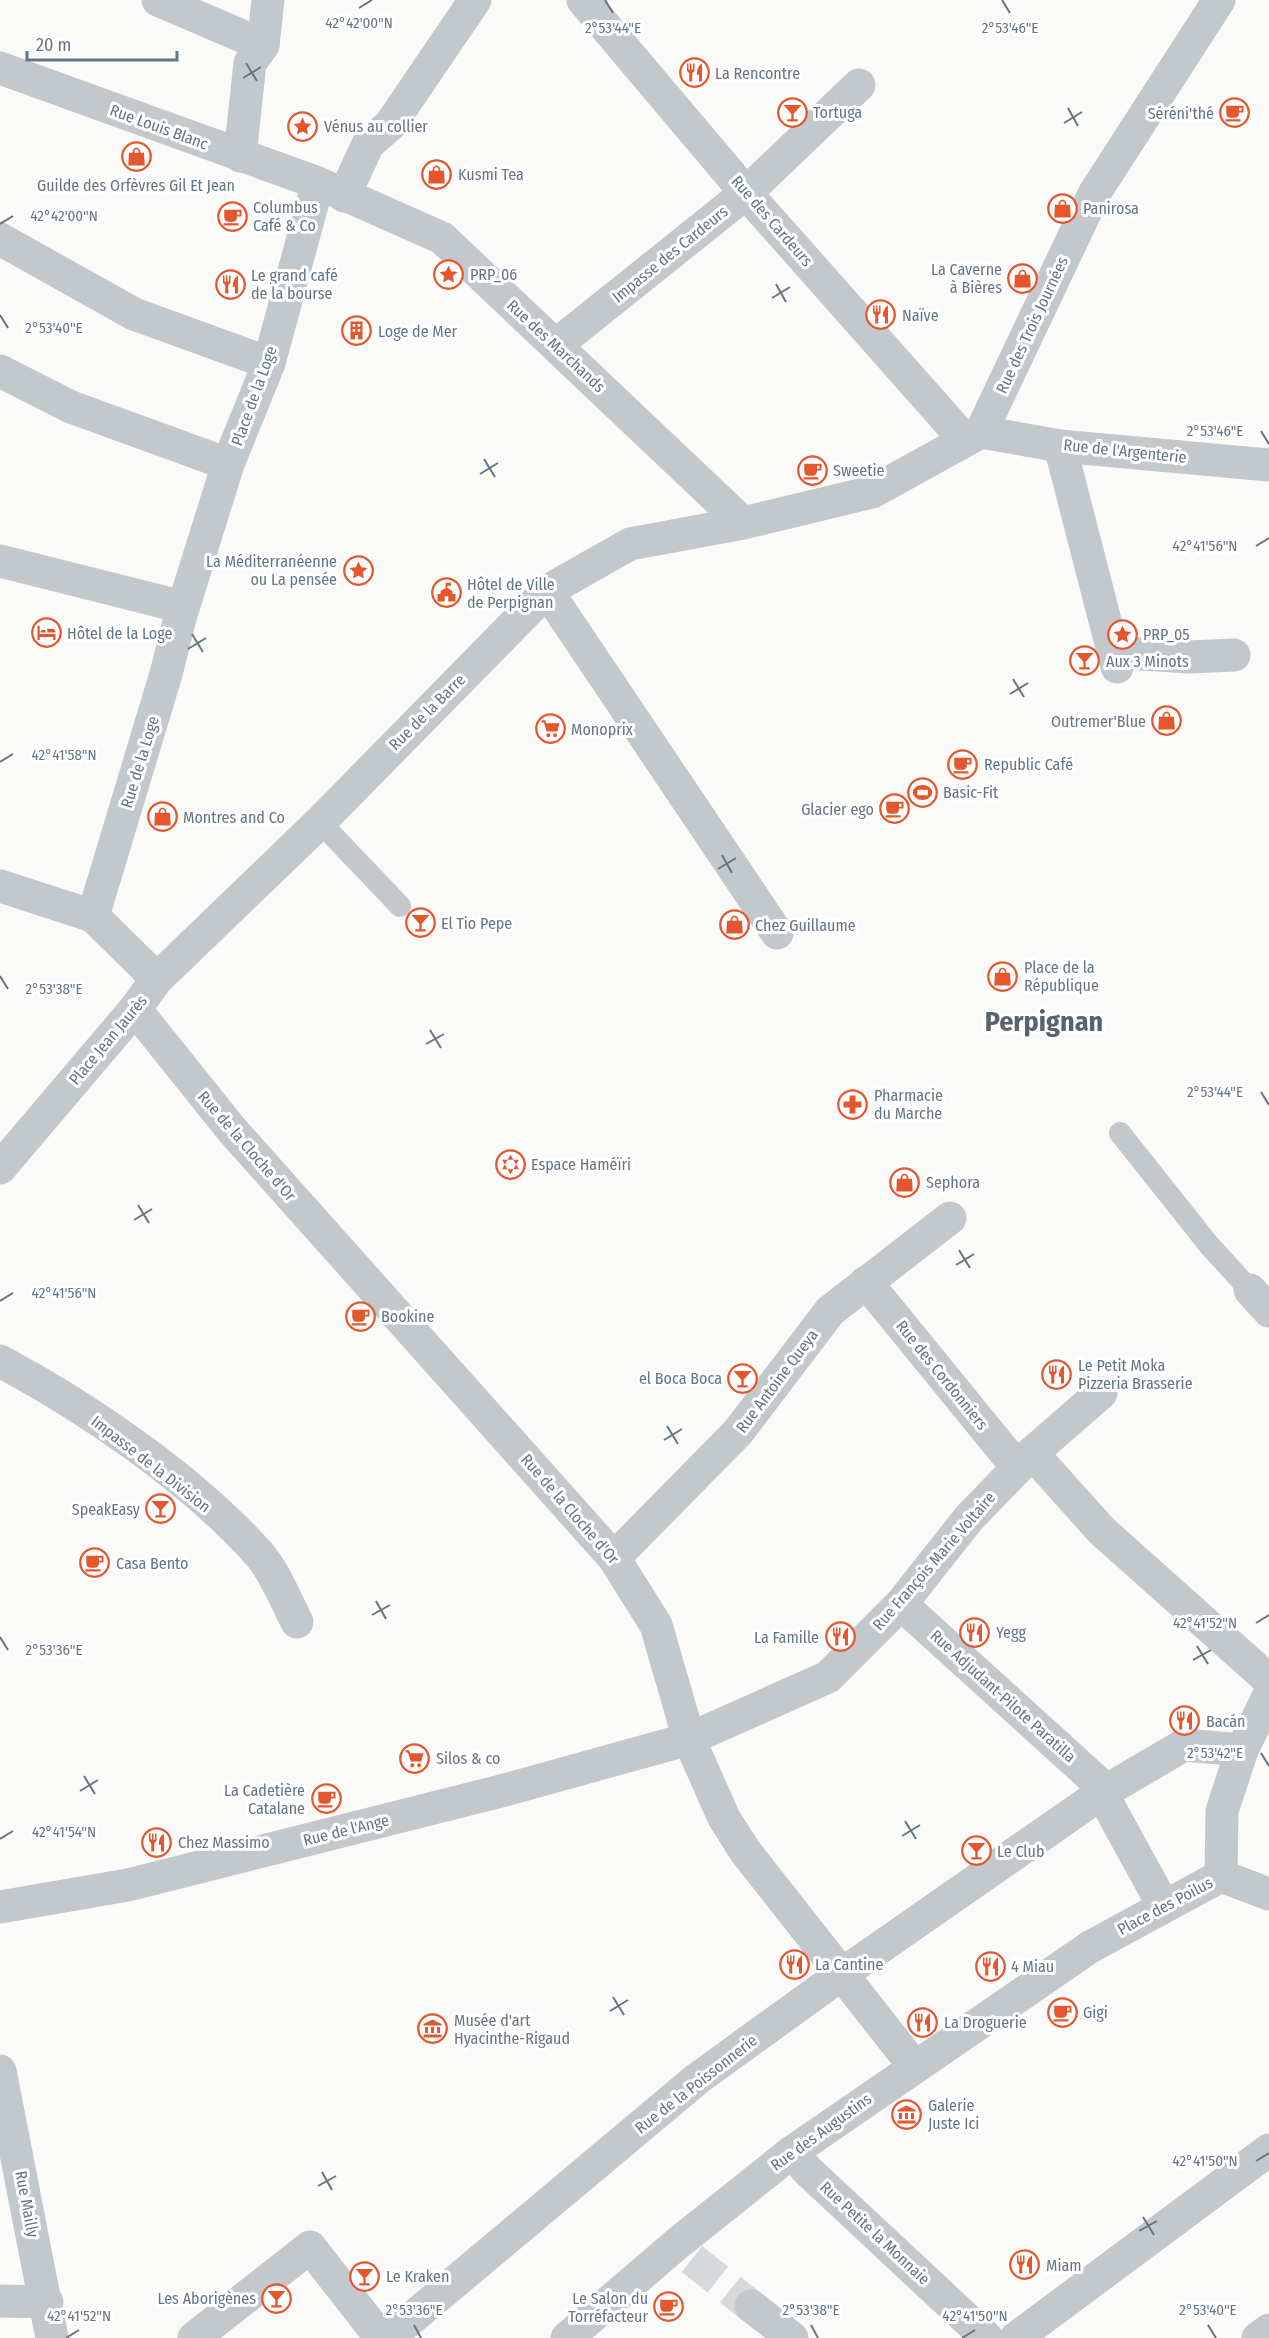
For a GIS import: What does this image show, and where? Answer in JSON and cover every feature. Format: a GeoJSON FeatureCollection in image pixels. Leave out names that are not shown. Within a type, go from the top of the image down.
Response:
{"type":"FeatureCollection","features":[{"type":"Feature","properties":{"kind":"street"},"geometry":{"type":"LineString","coordinates":[[158,0],[263,45]]}},
{"type":"Feature","properties":{"kind":"street"},"geometry":{"type":"LineString","coordinates":[[240,156],[250,63],[263,45],[268,0]]}},
{"type":"Feature","properties":{"kind":"street","name":"Place de la Loge"},"geometry":{"type":"LineString","coordinates":[[183,607],[228,464],[269,363],[331,189],[368,144],[390,125],[475,0]]}},
{"type":"Feature","properties":{"kind":"street","name":"Rue des Cardeurs"},"geometry":{"type":"LineString","coordinates":[[583,0],[746,193],[973,435]]}},
{"type":"Feature","properties":{"kind":"street","name":"Rue des Trois Journées"},"geometry":{"type":"LineString","coordinates":[[973,435],[1094,194],[1219,0]]}},
{"type":"Feature","properties":{"kind":"street","name":"Rue Louis Blanc"},"geometry":{"type":"LineString","coordinates":[[0,68],[331,189]]}},
{"type":"Feature","properties":{"kind":"street","name":"Impasse des Cardeurs"},"geometry":{"type":"LineString","coordinates":[[556,345],[746,193],[859,85]]}},
{"type":"Feature","properties":{"kind":"street","name":"Rue des Marchands"},"geometry":{"type":"LineString","coordinates":[[331,189],[442,238],[743,523]]}},
{"type":"Feature","properties":{"kind":"street"},"geometry":{"type":"LineString","coordinates":[[0,239],[134,314],[269,363]]}},
{"type":"Feature","properties":{"kind":"street"},"geometry":{"type":"LineString","coordinates":[[0,371],[71,407],[228,464]]}},
{"type":"Feature","properties":{"kind":"street"},"geometry":{"type":"LineString","coordinates":[[743,523],[872,492],[973,435]]}},
{"type":"Feature","properties":{"kind":"street","name":"Rue de l'Argenterie"},"geometry":{"type":"LineString","coordinates":[[973,435],[1060,446],[1269,465]]}},
{"type":"Feature","properties":{"kind":"street"},"geometry":{"type":"LineString","coordinates":[[1060,446],[1114,659],[1234,655]]}},
{"type":"Feature","properties":{"kind":"street","name":"Rue de la Barre"},"geometry":{"type":"LineString","coordinates":[[157,980],[320,822],[547,591],[630,544],[743,523]]}},
{"type":"Feature","properties":{"kind":"street"},"geometry":{"type":"LineString","coordinates":[[0,561],[183,607]]}},
{"type":"Feature","properties":{"kind":"street"},"geometry":{"type":"LineString","coordinates":[[547,591],[777,933]]}},
{"type":"Feature","properties":{"kind":"street","name":"Rue de la Loge"},"geometry":{"type":"LineString","coordinates":[[93,916],[166,674],[183,607]]}},
{"type":"Feature","properties":{"kind":"street"},"geometry":{"type":"LineString","coordinates":[[0,886],[93,916]]}},
{"type":"Feature","properties":{"kind":"street","name":"Place Jean Jaurès"},"geometry":{"type":"LineString","coordinates":[[0,1168],[157,980],[93,916]]}},
{"type":"Feature","properties":{"kind":"street","name":"Rue de la Cloche d'Or"},"geometry":{"type":"LineString","coordinates":[[135,1009],[232,1130],[614,1558],[656,1625],[689,1739],[724,1818],[745,1851],[914,2066]]}},
{"type":"Feature","properties":{"kind":"street","name":"Rue Antoine Queya"},"geometry":{"type":"LineString","coordinates":[[614,1558],[738,1432],[830,1311],[951,1218]]}},
{"type":"Feature","properties":{"kind":"street","name":"Rue des Cordonniers"},"geometry":{"type":"LineString","coordinates":[[866,1282],[1025,1460],[1102,1531],[1267,1697]]}},
{"type":"Feature","properties":{"kind":"street","name":"Impasse de la Division"},"geometry":{"type":"LineString","coordinates":[[0,1362],[50,1388],[194,1493],[261,1556],[297,1622]]}},
{"type":"Feature","properties":{"kind":"street","name":"Rue François Marie Voltaire"},"geometry":{"type":"LineString","coordinates":[[689,1739],[828,1677],[901,1604],[969,1518],[1025,1460],[1101,1393]]}},
{"type":"Feature","properties":{"kind":"street","name":"Rue Adjudant-Pilote Paratilla"},"geometry":{"type":"LineString","coordinates":[[901,1604],[1095,1779],[1163,1905]]}},
{"type":"Feature","properties":{"kind":"street","name":"Place des Poilus"},"geometry":{"type":"LineString","coordinates":[[1090,1947],[1163,1905],[1221,1876],[1222,1811],[1242,1750],[1267,1697]]}},
{"type":"Feature","properties":{"kind":"street","name":"Rue de l'Ange"},"geometry":{"type":"LineString","coordinates":[[0,1907],[128,1885],[501,1791],[689,1739]]}},
{"type":"Feature","properties":{"kind":"street"},"geometry":{"type":"LineString","coordinates":[[1102,1793],[1184,1745],[1242,1750]]}},
{"type":"Feature","properties":{"kind":"street","name":"Rue de la Poissonnerie"},"geometry":{"type":"LineString","coordinates":[[388,2338],[698,2079],[842,1974],[1102,1793]]}},
{"type":"Feature","properties":{"kind":"street"},"geometry":{"type":"LineString","coordinates":[[1221,1876],[1269,1894]]}},
{"type":"Feature","properties":{"kind":"street","name":"Rue des Augustins"},"geometry":{"type":"LineString","coordinates":[[567,2338],[685,2251],[792,2152],[1090,1947]]}},
{"type":"Feature","properties":{"kind":"street","name":"Rue Mailly"},"geometry":{"type":"LineString","coordinates":[[0,2071],[47,2302],[52,2338]]}},
{"type":"Feature","properties":{"kind":"street"},"geometry":{"type":"LineString","coordinates":[[1016,2338],[1269,2150]]}},
{"type":"Feature","properties":{"kind":"street","name":"Rue Petite la Monnaie"},"geometry":{"type":"LineString","coordinates":[[792,2152],[807,2170],[987,2338]]}},
{"type":"Feature","properties":{"kind":"street"},"geometry":{"type":"LineString","coordinates":[[194,2338],[310,2247],[381,2338]]}},
{"type":"Feature","properties":{"kind":"street"},"geometry":{"type":"LineString","coordinates":[[0,2301],[47,2302]]}},
{"type":"Feature","properties":{"kind":"street"},"geometry":{"type":"LineString","coordinates":[[751,2306],[792,2338]]}},
{"type":"Feature","properties":{"kind":"street"},"geometry":{"type":"LineString","coordinates":[[1258,2338],[1269,2330]]}},
{"type":"Feature","properties":{"kind":"lane"},"geometry":{"type":"LineString","coordinates":[[320,822],[400,906]]}},
{"type":"Feature","properties":{"kind":"lane"},"geometry":{"type":"LineString","coordinates":[[1120,1133],[1209,1245],[1259,1301]]}},
{"type":"Feature","properties":{"kind":"tunnel"},"geometry":{"type":"LineString","coordinates":[[692,2259],[751,2306]]}},
{"type":"Feature","properties":{"kind":"place","name":"La Rencontre"},"geometry":{"type":"Point","coordinates":[694,73]}},
{"type":"Feature","properties":{"kind":"place","name":"Tortuga"},"geometry":{"type":"Point","coordinates":[792,112]}},
{"type":"Feature","properties":{"kind":"place","name":"Séréni'thé"},"geometry":{"type":"Point","coordinates":[1235,113]}},
{"type":"Feature","properties":{"kind":"place","name":"Vénus au collier"},"geometry":{"type":"Point","coordinates":[303,126]}},
{"type":"Feature","properties":{"kind":"place","name":"Guilde des Orfèvres Gil Et Jean"},"geometry":{"type":"Point","coordinates":[136,157]}},
{"type":"Feature","properties":{"kind":"place","name":"Kusmi Tea"},"geometry":{"type":"Point","coordinates":[437,174]}},
{"type":"Feature","properties":{"kind":"place","name":"Panirosa"},"geometry":{"type":"Point","coordinates":[1062,208]}},
{"type":"Feature","properties":{"kind":"place","name":"Columbus Café & Co"},"geometry":{"type":"Point","coordinates":[232,216]}},
{"type":"Feature","properties":{"kind":"place","name":"PRP_06"},"geometry":{"type":"Point","coordinates":[449,274]}},
{"type":"Feature","properties":{"kind":"place","name":"La Caverne à Bières"},"geometry":{"type":"Point","coordinates":[1023,278]}},
{"type":"Feature","properties":{"kind":"place","name":"Le grand café de la bourse"},"geometry":{"type":"Point","coordinates":[230,284]}},
{"type":"Feature","properties":{"kind":"place","name":"Naïve"},"geometry":{"type":"Point","coordinates":[881,315]}},
{"type":"Feature","properties":{"kind":"place","name":"Loge de Mer"},"geometry":{"type":"Point","coordinates":[357,331]}},
{"type":"Feature","properties":{"kind":"place","name":"Sweetie"},"geometry":{"type":"Point","coordinates":[812,470]}},
{"type":"Feature","properties":{"kind":"place","name":"La Méditerranéenne ou La pensée"},"geometry":{"type":"Point","coordinates":[358,570]}},
{"type":"Feature","properties":{"kind":"place","name":"Hôtel de Ville de Perpignan"},"geometry":{"type":"Point","coordinates":[446,593]}},
{"type":"Feature","properties":{"kind":"place","name":"Hôtel de la Loge"},"geometry":{"type":"Point","coordinates":[46,633]}},
{"type":"Feature","properties":{"kind":"place","name":"PRP_05"},"geometry":{"type":"Point","coordinates":[1122,634]}},
{"type":"Feature","properties":{"kind":"place","name":"Aux 3 Minots"},"geometry":{"type":"Point","coordinates":[1085,661]}},
{"type":"Feature","properties":{"kind":"place","name":"Outremer'Blue"},"geometry":{"type":"Point","coordinates":[1167,721]}},
{"type":"Feature","properties":{"kind":"place","name":"Monoprix"},"geometry":{"type":"Point","coordinates":[550,729]}},
{"type":"Feature","properties":{"kind":"place","name":"Republic Café"},"geometry":{"type":"Point","coordinates":[963,764]}},
{"type":"Feature","properties":{"kind":"place","name":"Basic-Fit"},"geometry":{"type":"Point","coordinates":[922,792]}},
{"type":"Feature","properties":{"kind":"place","name":"Glacier ego"},"geometry":{"type":"Point","coordinates":[895,809]}},
{"type":"Feature","properties":{"kind":"place","name":"Montres and Co"},"geometry":{"type":"Point","coordinates":[162,817]}},
{"type":"Feature","properties":{"kind":"place","name":"El Tio Pepe"},"geometry":{"type":"Point","coordinates":[420,923]}},
{"type":"Feature","properties":{"kind":"place","name":"Chez Guillaume"},"geometry":{"type":"Point","coordinates":[734,925]}},
{"type":"Feature","properties":{"kind":"place","name":"Place de la République"},"geometry":{"type":"Point","coordinates":[1003,976]}},
{"type":"Feature","properties":{"kind":"place","name":"Pharmacie du Marche"},"geometry":{"type":"Point","coordinates":[853,1104]}},
{"type":"Feature","properties":{"kind":"place","name":"Espace Haméïri"},"geometry":{"type":"Point","coordinates":[510,1164]}},
{"type":"Feature","properties":{"kind":"place","name":"Sephora"},"geometry":{"type":"Point","coordinates":[905,1182]}},
{"type":"Feature","properties":{"kind":"place","name":"Bookine"},"geometry":{"type":"Point","coordinates":[360,1316]}},
{"type":"Feature","properties":{"kind":"place","name":"Le Petit Moka Pizzeria Brasserie"},"geometry":{"type":"Point","coordinates":[1057,1374]}},
{"type":"Feature","properties":{"kind":"place","name":"el Boca Boca"},"geometry":{"type":"Point","coordinates":[743,1378]}},
{"type":"Feature","properties":{"kind":"place","name":"SpeakEasy"},"geometry":{"type":"Point","coordinates":[161,1509]}},
{"type":"Feature","properties":{"kind":"place","name":"Casa Bento"},"geometry":{"type":"Point","coordinates":[95,1563]}},
{"type":"Feature","properties":{"kind":"place","name":"Yegg"},"geometry":{"type":"Point","coordinates":[975,1632]}},
{"type":"Feature","properties":{"kind":"place","name":"La Famille"},"geometry":{"type":"Point","coordinates":[840,1637]}},
{"type":"Feature","properties":{"kind":"place","name":"Bacán"},"geometry":{"type":"Point","coordinates":[1185,1721]}},
{"type":"Feature","properties":{"kind":"place","name":"Silos & co"},"geometry":{"type":"Point","coordinates":[415,1758]}},
{"type":"Feature","properties":{"kind":"place","name":"La Cadetière Catalane"},"geometry":{"type":"Point","coordinates":[326,1799]}},
{"type":"Feature","properties":{"kind":"place","name":"Chez Massimo"},"geometry":{"type":"Point","coordinates":[157,1842]}},
{"type":"Feature","properties":{"kind":"place","name":"Le Club"},"geometry":{"type":"Point","coordinates":[976,1851]}},
{"type":"Feature","properties":{"kind":"place","name":"La Cantine"},"geometry":{"type":"Point","coordinates":[794,1964]}},
{"type":"Feature","properties":{"kind":"place","name":"4 Miau"},"geometry":{"type":"Point","coordinates":[990,1966]}},
{"type":"Feature","properties":{"kind":"place","name":"Gigi"},"geometry":{"type":"Point","coordinates":[1062,2012]}},
{"type":"Feature","properties":{"kind":"place","name":"La Droguerie"},"geometry":{"type":"Point","coordinates":[923,2022]}},
{"type":"Feature","properties":{"kind":"place","name":"Musée d'art Hyacinthe-Rigaud"},"geometry":{"type":"Point","coordinates":[433,2029]}},
{"type":"Feature","properties":{"kind":"place","name":"Galerie Juste Ici"},"geometry":{"type":"Point","coordinates":[907,2114]}},
{"type":"Feature","properties":{"kind":"place","name":"Miam"},"geometry":{"type":"Point","coordinates":[1025,2265]}},
{"type":"Feature","properties":{"kind":"place","name":"Le Kraken"},"geometry":{"type":"Point","coordinates":[365,2276]}},
{"type":"Feature","properties":{"kind":"place","name":"Les Aborigènes"},"geometry":{"type":"Point","coordinates":[277,2298]}},
{"type":"Feature","properties":{"kind":"place","name":"Le Salon du Torréfacteur"},"geometry":{"type":"Point","coordinates":[669,2307]}},
{"type":"Feature","properties":{"kind":"district","name":"Perpignan"},"geometry":{"type":"Point","coordinates":[1044,1021]}}]}
